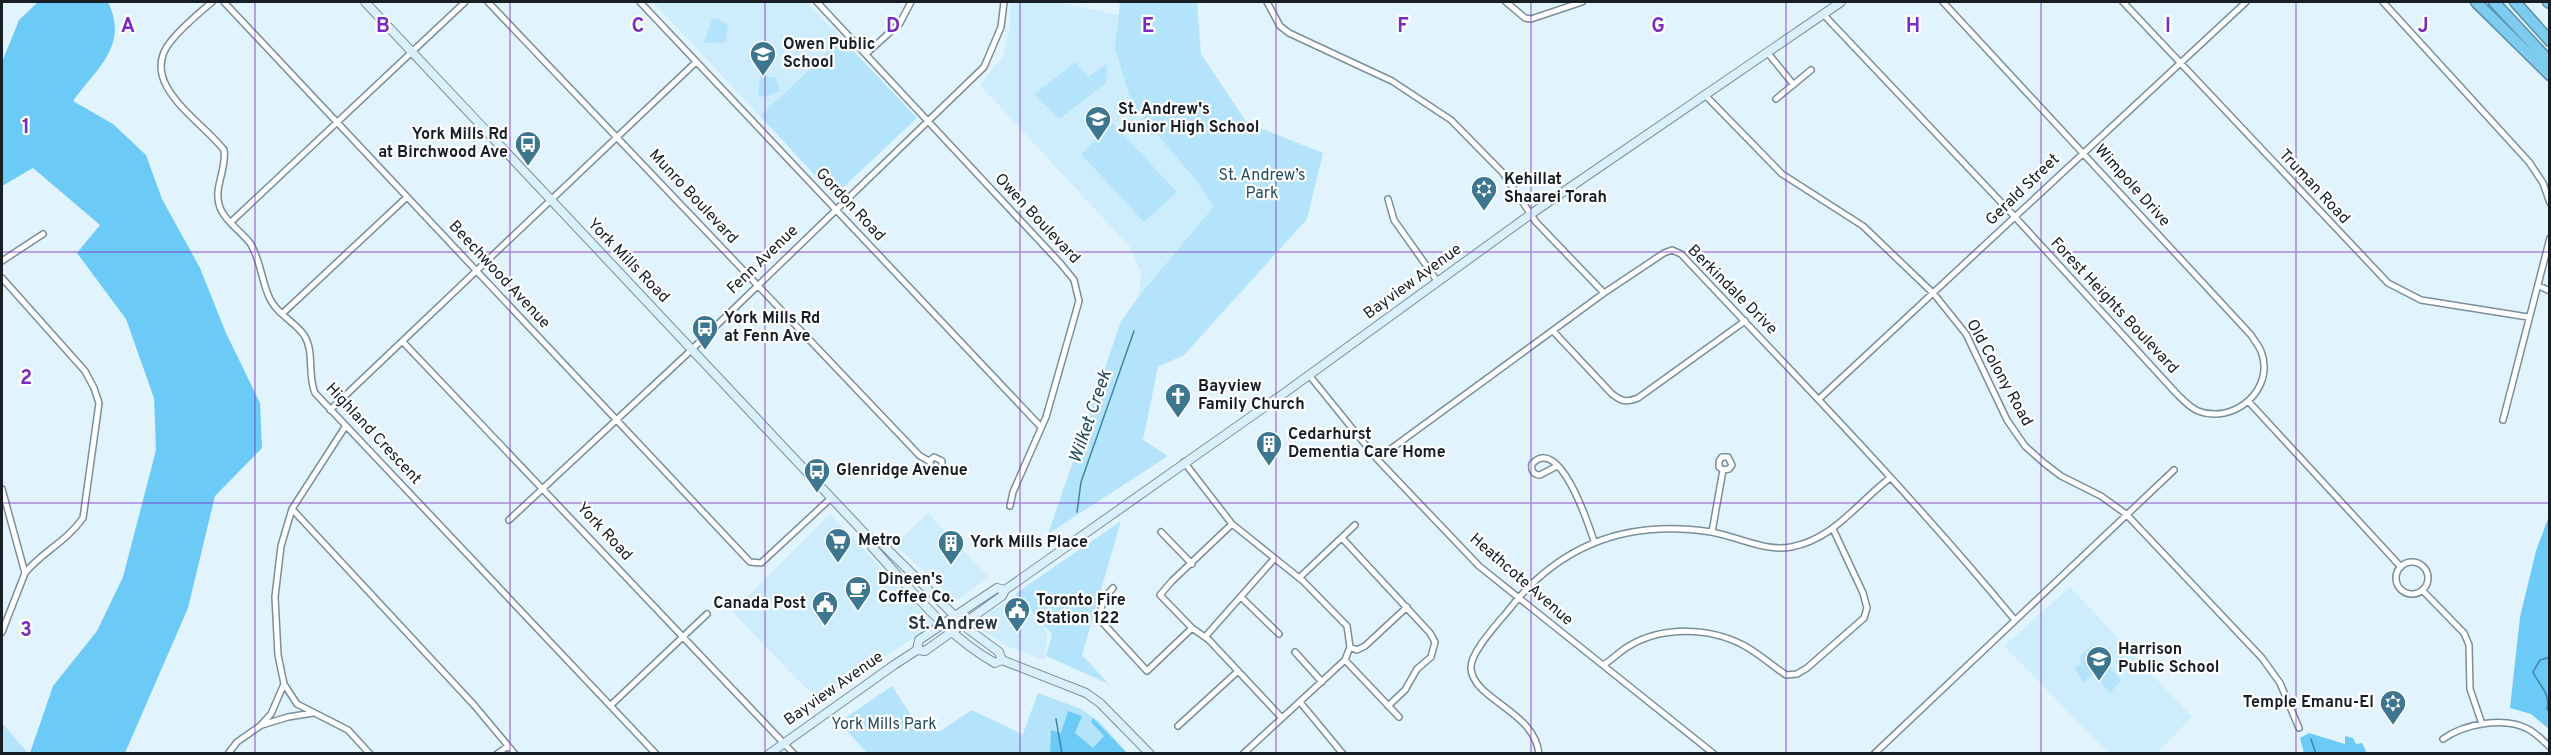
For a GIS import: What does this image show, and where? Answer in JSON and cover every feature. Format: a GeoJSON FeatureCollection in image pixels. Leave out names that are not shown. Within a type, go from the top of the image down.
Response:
{"type":"FeatureCollection","features":[{"type":"Feature","properties":{"kind":"highway"},"geometry":{"type":"LineString","coordinates":[[2476,2],[2550,75]]}},
{"type":"Feature","properties":{"kind":"highway"},"geometry":{"type":"LineString","coordinates":[[2494,2],[2550,62]]}},
{"type":"Feature","properties":{"kind":"highway"},"geometry":{"type":"LineString","coordinates":[[2515,2],[2550,35]]}},
{"type":"Feature","properties":{"kind":"highway"},"geometry":{"type":"LineString","coordinates":[[2515,2],[2550,41]]}},
{"type":"Feature","properties":{"kind":"main road","name":"York Mills Road"},"geometry":{"type":"LineString","coordinates":[[365,2],[871,540],[879,542],[963,625],[999,652],[1002,660]]}},
{"type":"Feature","properties":{"kind":"main road","name":"Bayview Avenue"},"geometry":{"type":"LineString","coordinates":[[769,753],[917,650],[925,651],[952,633],[1002,596],[1005,590],[1309,375],[1531,214],[1841,2]]}},
{"type":"Feature","properties":{"kind":"main road","name":"York Mills Road"},"geometry":{"type":"LineString","coordinates":[[871,540],[872,547],[952,633],[995,663],[1002,660],[1086,693],[1100,703],[1150,753]]}},
{"type":"Feature","properties":{"kind":"main road","name":"Bayview Avenue"},"geometry":{"type":"LineString","coordinates":[[917,650],[919,640],[954,616],[997,588],[1005,590]]}},
{"type":"Feature","properties":{"kind":"street","name":"Highland Crescent"},"geometry":{"type":"LineString","coordinates":[[212,2],[171,40],[160,66],[164,83],[174,98],[224,150],[225,158],[218,202],[221,211],[250,243],[271,302],[300,330],[307,341],[312,387],[345,427],[656,753]]}},
{"type":"Feature","properties":{"kind":"street","name":"Beechwood Avenue"},"geometry":{"type":"LineString","coordinates":[[224,2],[750,562],[761,563],[831,498]]}},
{"type":"Feature","properties":{"kind":"street"},"geometry":{"type":"LineString","coordinates":[[231,222],[465,2]]}},
{"type":"Feature","properties":{"kind":"street","name":"Munro Boulevard"},"geometry":{"type":"LineString","coordinates":[[488,2],[920,456],[929,461]]}},
{"type":"Feature","properties":{"kind":"street","name":"Gordon Road"},"geometry":{"type":"LineString","coordinates":[[640,2],[1041,427]]}},
{"type":"Feature","properties":{"kind":"street","name":"Owen Boulevard"},"geometry":{"type":"LineString","coordinates":[[817,2],[867,53],[1061,264],[1076,284],[1079,301],[1058,380],[1013,492],[1010,506]]}},
{"type":"Feature","properties":{"kind":"street"},"geometry":{"type":"LineString","coordinates":[[867,53],[900,23],[911,2]]}},
{"type":"Feature","properties":{"kind":"street","name":"Fenn Avenue"},"geometry":{"type":"LineString","coordinates":[[509,520],[692,349],[984,67],[1001,27],[1004,2]]}},
{"type":"Feature","properties":{"kind":"street"},"geometry":{"type":"LineString","coordinates":[[1267,2],[1280,26],[1289,33],[1392,81],[1451,120],[1503,173],[1531,214],[1604,293]]}},
{"type":"Feature","properties":{"kind":"street"},"geometry":{"type":"LineString","coordinates":[[1506,2],[1525,18],[1531,19],[1582,2]]}},
{"type":"Feature","properties":{"kind":"street","name":"Wimpole Drive"},"geometry":{"type":"LineString","coordinates":[[1943,2],[2251,335],[2262,351],[2263,371],[2259,387],[2249,402]]}},
{"type":"Feature","properties":{"kind":"street","name":"Truman Road"},"geometry":{"type":"LineString","coordinates":[[2123,2],[2388,283],[2421,300],[2528,317]]}},
{"type":"Feature","properties":{"kind":"street","name":"Gerald Street"},"geometry":{"type":"LineString","coordinates":[[1819,399],[2246,2]]}},
{"type":"Feature","properties":{"kind":"street"},"geometry":{"type":"LineString","coordinates":[[2384,2],[2529,162],[2543,183],[2550,203]]}},
{"type":"Feature","properties":{"kind":"street","name":"Forest Heights Boulevard"},"geometry":{"type":"LineString","coordinates":[[1823,14],[2015,217],[2176,393],[2197,411],[2219,415],[2235,411],[2249,402]]}},
{"type":"Feature","properties":{"kind":"street"},"geometry":{"type":"LineString","coordinates":[[1767,52],[1793,84]]}},
{"type":"Feature","properties":{"kind":"street"},"geometry":{"type":"LineString","coordinates":[[330,410],[696,62]]}},
{"type":"Feature","properties":{"kind":"street"},"geometry":{"type":"LineString","coordinates":[[1776,99],[1811,70]]}},
{"type":"Feature","properties":{"kind":"street","name":"Old Colony Road"},"geometry":{"type":"LineString","coordinates":[[1705,95],[1782,174],[1863,226],[1934,294],[1966,334],[2007,420],[2025,446],[2061,476],[2102,496],[2126,514],[2262,658],[2280,683],[2300,728]]}},
{"type":"Feature","properties":{"kind":"street"},"geometry":{"type":"LineString","coordinates":[[283,313],[407,197]]}},
{"type":"Feature","properties":{"kind":"street"},"geometry":{"type":"LineString","coordinates":[[1388,199],[1394,220],[1438,282]]}},
{"type":"Feature","properties":{"kind":"street"},"geometry":{"type":"LineString","coordinates":[[2,261],[43,234]]}},
{"type":"Feature","properties":{"kind":"street"},"geometry":{"type":"LineString","coordinates":[[2503,420],[2550,238]]}},
{"type":"Feature","properties":{"kind":"street","name":"Berkindale Drive"},"geometry":{"type":"LineString","coordinates":[[1377,459],[1604,293],[1672,250],[1681,254],[1819,399],[1940,531],[2014,619]]}},
{"type":"Feature","properties":{"kind":"street"},"geometry":{"type":"LineString","coordinates":[[2,278],[85,371],[99,404],[82,518],[73,532],[59,545],[35,561],[25,573],[2,632]]}},
{"type":"Feature","properties":{"kind":"street"},"geometry":{"type":"LineString","coordinates":[[2539,286],[2550,291]]}},
{"type":"Feature","properties":{"kind":"street"},"geometry":{"type":"LineString","coordinates":[[1553,331],[1612,394],[1628,402],[1638,399],[1744,321]]}},
{"type":"Feature","properties":{"kind":"street","name":"York Road"},"geometry":{"type":"LineString","coordinates":[[403,342],[794,753]]}},
{"type":"Feature","properties":{"kind":"street","name":"Heathcote Avenue"},"geometry":{"type":"LineString","coordinates":[[1309,375],[1377,459],[1479,566],[1714,753]]}},
{"type":"Feature","properties":{"kind":"street"},"geometry":{"type":"LineString","coordinates":[[2249,402],[2401,567]]}},
{"type":"Feature","properties":{"kind":"street"},"geometry":{"type":"LineString","coordinates":[[345,427],[292,508],[281,546],[275,597],[278,655],[284,684],[297,704],[348,730],[370,753]]}},
{"type":"Feature","properties":{"kind":"street"},"geometry":{"type":"LineString","coordinates":[[1557,466],[1540,475],[1533,473],[1531,469],[1533,461],[1541,458],[1551,459],[1557,466],[1570,483],[1594,541]]}},
{"type":"Feature","properties":{"kind":"street"},"geometry":{"type":"LineString","coordinates":[[1184,462],[1232,524],[1299,578],[1347,626],[1350,647],[1345,660],[1243,753]]}},
{"type":"Feature","properties":{"kind":"street"},"geometry":{"type":"LineString","coordinates":[[1712,532],[1723,470]]}},
{"type":"Feature","properties":{"kind":"street"},"geometry":{"type":"LineString","coordinates":[[1874,753],[2174,470]]}},
{"type":"Feature","properties":{"kind":"street"},"geometry":{"type":"LineString","coordinates":[[1539,753],[1535,735],[1526,724],[1481,687],[1472,676],[1470,666],[1475,653],[1517,598],[1563,558],[1594,541],[1625,532],[1651,529],[1712,532],[1769,546],[1788,548],[1814,541],[1833,529],[1890,478]]}},
{"type":"Feature","properties":{"kind":"street"},"geometry":{"type":"LineString","coordinates":[[2,489],[25,573]]}},
{"type":"Feature","properties":{"kind":"street"},"geometry":{"type":"LineString","coordinates":[[292,508],[515,753]]}},
{"type":"Feature","properties":{"kind":"street"},"geometry":{"type":"LineString","coordinates":[[1232,524],[1160,595],[1192,628],[1205,637],[1281,717]]}},
{"type":"Feature","properties":{"kind":"street"},"geometry":{"type":"LineString","coordinates":[[1299,578],[1355,525]]}},
{"type":"Feature","properties":{"kind":"street"},"geometry":{"type":"LineString","coordinates":[[1603,665],[1628,646],[1647,637],[1673,631],[1702,632],[1730,639],[1745,646],[1786,675],[1802,671],[1864,618],[1867,608],[1863,593],[1833,529]]}},
{"type":"Feature","properties":{"kind":"street"},"geometry":{"type":"LineString","coordinates":[[1161,532],[1192,564]]}},
{"type":"Feature","properties":{"kind":"street"},"geometry":{"type":"LineString","coordinates":[[1342,538],[1407,607],[1435,642],[1431,657],[1418,669],[1405,690],[1388,706]]}},
{"type":"Feature","properties":{"kind":"street"},"geometry":{"type":"LineString","coordinates":[[1205,637],[1242,598],[1274,559]]}},
{"type":"Feature","properties":{"kind":"street"},"geometry":{"type":"LineString","coordinates":[[2411,562],[2424,568],[2428,578],[2422,590],[2409,594],[2401,589],[2397,581],[2401,567],[2411,562]]}},
{"type":"Feature","properties":{"kind":"street"},"geometry":{"type":"LineString","coordinates":[[1113,588],[1102,603],[1101,620],[1147,671],[1192,628]]}},
{"type":"Feature","properties":{"kind":"street"},"geometry":{"type":"LineString","coordinates":[[2422,590],[2464,633],[2469,645],[2470,689],[2482,724]]}},
{"type":"Feature","properties":{"kind":"street"},"geometry":{"type":"LineString","coordinates":[[1242,598],[1279,634]]}},
{"type":"Feature","properties":{"kind":"street"},"geometry":{"type":"LineString","coordinates":[[1350,647],[1357,650],[1365,646],[1407,607]]}},
{"type":"Feature","properties":{"kind":"street"},"geometry":{"type":"LineString","coordinates":[[611,705],[707,614]]}},
{"type":"Feature","properties":{"kind":"street"},"geometry":{"type":"LineString","coordinates":[[1295,652],[1322,682]]}},
{"type":"Feature","properties":{"kind":"street"},"geometry":{"type":"LineString","coordinates":[[1345,660],[1399,717]]}},
{"type":"Feature","properties":{"kind":"street"},"geometry":{"type":"LineString","coordinates":[[1178,726],[1237,672]]}},
{"type":"Feature","properties":{"kind":"street"},"geometry":{"type":"LineString","coordinates":[[261,726],[271,714],[284,684]]}},
{"type":"Feature","properties":{"kind":"street"},"geometry":{"type":"LineString","coordinates":[[1300,702],[1342,753]]}},
{"type":"Feature","properties":{"kind":"street"},"geometry":{"type":"LineString","coordinates":[[228,753],[237,742],[261,726],[288,717],[313,713]]}},
{"type":"Feature","properties":{"kind":"street"},"geometry":{"type":"LineString","coordinates":[[2443,739],[2459,730],[2482,724],[2511,722],[2529,729],[2550,747]]}},
{"type":"Feature","properties":{"kind":"street"},"geometry":{"type":"LineString","coordinates":[[497,753],[508,746]]}},
{"type":"Feature","properties":{"kind":"shaded area"},"geometry":{"type":"Polygon","coordinates":[[[38,2],[108,2],[114,18],[115,31],[112,44],[100,67],[73,101],[113,124],[146,155],[162,199],[200,268],[226,333],[260,403],[262,448],[215,496],[188,608],[125,753],[30,753],[53,686],[97,631],[123,577],[156,450],[154,398],[126,319],[77,253],[100,225],[33,168],[2,186],[2,62],[19,20],[38,2]]]}},
{"type":"Feature","properties":{"kind":"shaded area","name":"Owen Public School"},"geometry":{"type":"Polygon","coordinates":[[[653,2],[806,2],[842,39],[760,116],[653,2]]]}},
{"type":"Feature","properties":{"kind":"shaded area","name":"St. Andrew's Junior High School"},"geometry":{"type":"Polygon","coordinates":[[[1010,2],[1057,2],[1118,15],[1116,48],[1214,206],[1139,296],[1141,272],[1130,247],[980,85],[1003,56],[1010,27],[1010,2]]]}},
{"type":"Feature","properties":{"kind":"shaded area"},"geometry":{"type":"Polygon","coordinates":[[[928,513],[988,577],[956,601],[895,545],[928,513]]]}},
{"type":"Feature","properties":{"kind":"shaded area"},"geometry":{"type":"Polygon","coordinates":[[[830,514],[934,624],[819,701],[732,612],[830,514]]]}},
{"type":"Feature","properties":{"kind":"shaded area"},"geometry":{"type":"Polygon","coordinates":[[[2549,516],[2549,729],[2531,714],[2510,708],[2520,617],[2536,551],[2549,516]]]}},
{"type":"Feature","properties":{"kind":"shaded area","name":"Harrison Public School"},"geometry":{"type":"Polygon","coordinates":[[[2070,587],[2192,717],[2157,753],[2109,753],[2004,646],[2070,587]]]}},
{"type":"Feature","properties":{"kind":"shaded area"},"geometry":{"type":"Polygon","coordinates":[[[1014,596],[1044,626],[1047,637],[1045,660],[1009,647],[979,628],[977,624],[980,619],[1014,596]]]}},
{"type":"Feature","properties":{"kind":"shaded area"},"geometry":{"type":"Polygon","coordinates":[[[1068,711],[1082,716],[1075,733],[1093,748],[1104,736],[1091,722],[1093,718],[1127,753],[1050,753],[1051,730],[1061,733],[1068,711]]]}},
{"type":"Feature","properties":{"kind":"shaded area"},"geometry":{"type":"Polygon","coordinates":[[[2309,733],[2345,744],[2345,736],[2353,738],[2356,744],[2362,743],[2367,753],[2304,753],[2300,738],[2309,733]]]}},
{"type":"Feature","properties":{"kind":"green space","name":"St. Andrew’s Park"},"geometry":{"type":"Polygon","coordinates":[[[1120,2],[1197,2],[1201,54],[1247,123],[1323,153],[1307,219],[1184,355],[1158,367],[1143,440],[1168,456],[1048,534],[1121,321],[1214,206],[1195,179],[1132,104],[1115,48],[1120,2]]]}},
{"type":"Feature","properties":{"kind":"green space"},"geometry":{"type":"Polygon","coordinates":[[[716,18],[728,25],[726,42],[704,43],[712,19],[716,18]]]}},
{"type":"Feature","properties":{"kind":"green space"},"geometry":{"type":"Polygon","coordinates":[[[842,39],[917,118],[834,196],[760,116],[842,39]]]}},
{"type":"Feature","properties":{"kind":"green space"},"geometry":{"type":"Polygon","coordinates":[[[1075,62],[1088,77],[1107,64],[1107,82],[1059,119],[1035,94],[1075,62]]]}},
{"type":"Feature","properties":{"kind":"green space"},"geometry":{"type":"Polygon","coordinates":[[[760,77],[776,77],[780,91],[765,97],[758,96],[760,77]]]}},
{"type":"Feature","properties":{"kind":"green space"},"geometry":{"type":"Polygon","coordinates":[[[1113,124],[1177,192],[1144,222],[1081,154],[1113,124]]]}},
{"type":"Feature","properties":{"kind":"green space"},"geometry":{"type":"Polygon","coordinates":[[[1121,521],[1082,655],[1109,684],[1046,656],[1052,634],[1015,594],[1121,521]]]}},
{"type":"Feature","properties":{"kind":"green space"},"geometry":{"type":"Polygon","coordinates":[[[2091,646],[2102,666],[2083,683],[2075,667],[2081,664],[2080,656],[2091,646]]]}},
{"type":"Feature","properties":{"kind":"green space"},"geometry":{"type":"Polygon","coordinates":[[[2107,667],[2110,667],[2121,680],[2110,693],[2098,679],[2107,667]]]}},
{"type":"Feature","properties":{"kind":"green space","name":"York Mills Park"},"geometry":{"type":"Polygon","coordinates":[[[892,686],[922,732],[933,724],[939,732],[972,710],[1022,734],[1021,739],[1038,693],[1081,709],[1101,723],[1127,753],[867,753],[839,722],[892,686]]]}},
{"type":"Feature","properties":{"kind":"green space"},"geometry":{"type":"Polygon","coordinates":[[[2,723],[28,753],[2,753],[2,723]]]}},
{"type":"Feature","properties":{"kind":"waterway","name":"Wilket Creek"},"geometry":{"type":"LineString","coordinates":[[1077,512],[1081,482],[1134,331]]}},
{"type":"Feature","properties":{"kind":"waterway"},"geometry":{"type":"LineString","coordinates":[[2550,657],[2540,660],[2533,672],[2546,694],[2547,709],[2550,712]]}},
{"type":"Feature","properties":{"kind":"waterway","name":"Wilket Creek"},"geometry":{"type":"LineString","coordinates":[[1056,719],[1062,754]]}},
{"type":"Feature","properties":{"kind":"waterway"},"geometry":{"type":"LineString","coordinates":[[2311,739],[2316,754]]}},
{"type":"Feature","properties":{"kind":"place","name":"Owen Public School"},"geometry":{"type":"Point","coordinates":[763,77]}},
{"type":"Feature","properties":{"kind":"place","name":"St. Andrew's Junior High School"},"geometry":{"type":"Point","coordinates":[1098,142]}},
{"type":"Feature","properties":{"kind":"place","name":"York Mills Rd at Birchwood Ave"},"geometry":{"type":"Point","coordinates":[528,167]}},
{"type":"Feature","properties":{"kind":"place","name":"Kehillat Shaarei Torah"},"geometry":{"type":"Point","coordinates":[1484,212]}},
{"type":"Feature","properties":{"kind":"place","name":"York Mills Rd at Fenn Ave"},"geometry":{"type":"Point","coordinates":[705,351]}},
{"type":"Feature","properties":{"kind":"place","name":"Bayview Family Church"},"geometry":{"type":"Point","coordinates":[1178,419]}},
{"type":"Feature","properties":{"kind":"place","name":"Cedarhurst Dementia Care Home"},"geometry":{"type":"Point","coordinates":[1269,467]}},
{"type":"Feature","properties":{"kind":"place","name":"Glenridge Avenue"},"geometry":{"type":"Point","coordinates":[817,494]}},
{"type":"Feature","properties":{"kind":"place","name":"Metro"},"geometry":{"type":"Point","coordinates":[838,564]}},
{"type":"Feature","properties":{"kind":"place","name":"York Mills Place"},"geometry":{"type":"Point","coordinates":[951,566]}},
{"type":"Feature","properties":{"kind":"place","name":"Dineen's Coffee Co."},"geometry":{"type":"Point","coordinates":[858,612]}},
{"type":"Feature","properties":{"kind":"place","name":"Canada Post"},"geometry":{"type":"Point","coordinates":[825,627]}},
{"type":"Feature","properties":{"kind":"place","name":"Toronto Fire Station 122"},"geometry":{"type":"Point","coordinates":[1017,633]}},
{"type":"Feature","properties":{"kind":"place","name":"Harrison Public School"},"geometry":{"type":"Point","coordinates":[2099,682]}},
{"type":"Feature","properties":{"kind":"place","name":"Temple Emanu-El"},"geometry":{"type":"Point","coordinates":[2393,726]}},
{"type":"Feature","properties":{"kind":"district","name":"St. Andrew"},"geometry":{"type":"Point","coordinates":[953,624]}}]}
